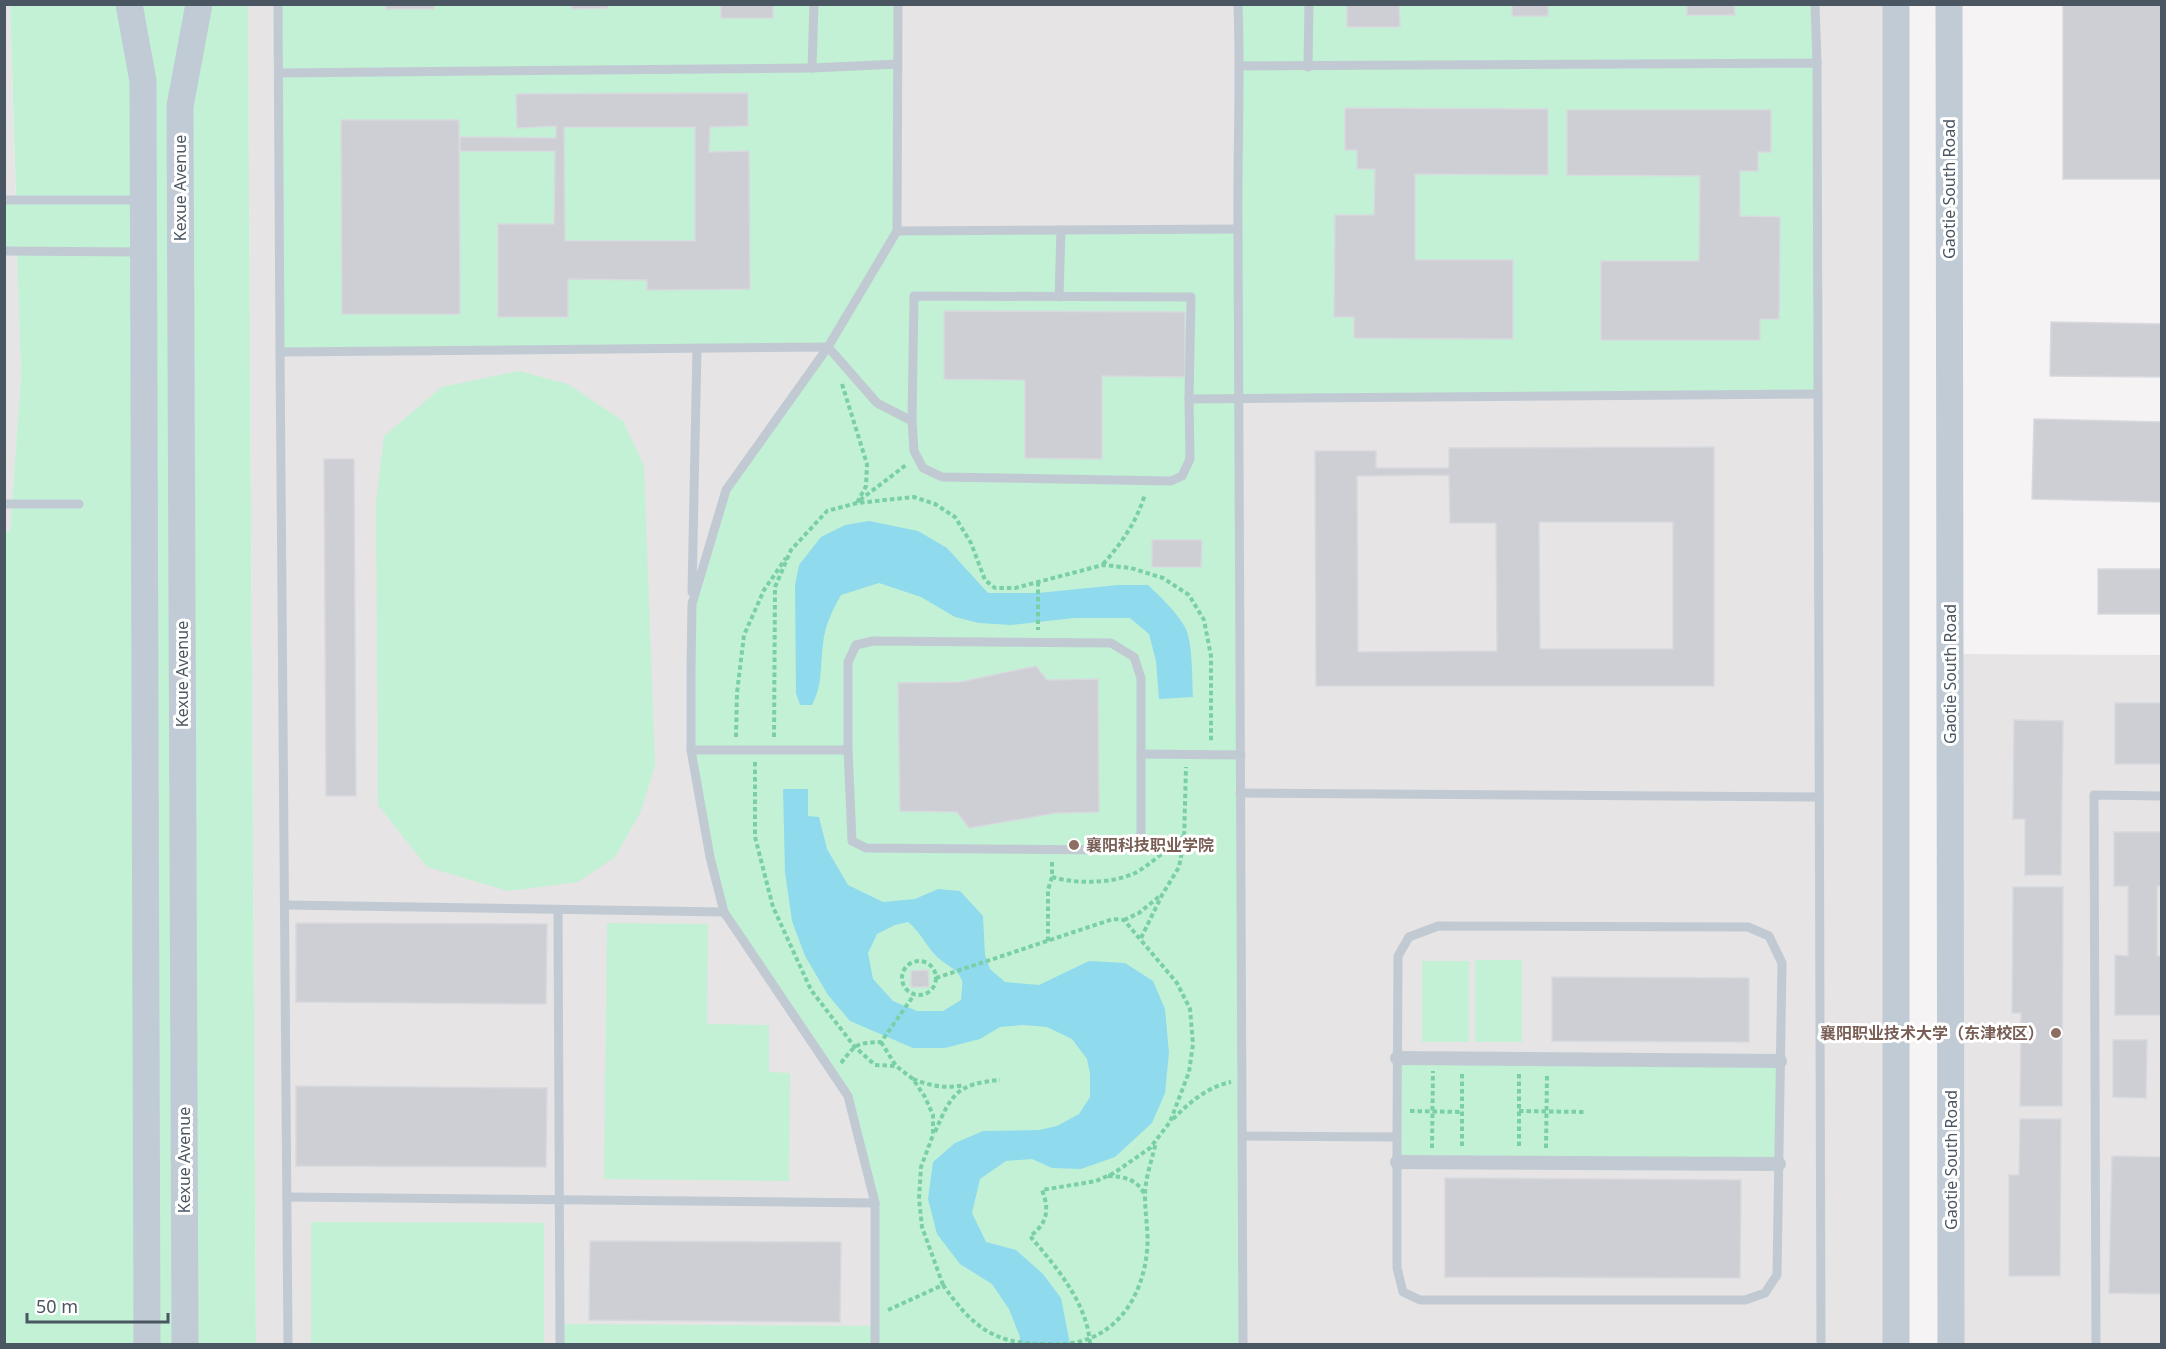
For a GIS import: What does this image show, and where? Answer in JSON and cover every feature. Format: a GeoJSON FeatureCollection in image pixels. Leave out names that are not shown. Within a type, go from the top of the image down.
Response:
{"type":"FeatureCollection","features":[{"type":"Feature","properties":{"kind":"main road"},"geometry":{"type":"LineString","coordinates":[[129,4],[143,81],[147,1344]]}},
{"type":"Feature","properties":{"kind":"main road","name":"Kexue Avenue"},"geometry":{"type":"LineString","coordinates":[[185,1344],[180,106],[199,4]]}},
{"type":"Feature","properties":{"kind":"main road"},"geometry":{"type":"LineString","coordinates":[[1896,4],[1896,1344]]}},
{"type":"Feature","properties":{"kind":"main road","name":"Gaotie South Road"},"geometry":{"type":"LineString","coordinates":[[1949,4],[1951,1344]]}},
{"type":"Feature","properties":{"kind":"street"},"geometry":{"type":"LineString","coordinates":[[1398,1058],[1780,1060]]}},
{"type":"Feature","properties":{"kind":"street"},"geometry":{"type":"LineString","coordinates":[[1397,1162],[1779,1164]]}},
{"type":"Feature","properties":{"kind":"lane"},"geometry":{"type":"LineString","coordinates":[[278,4],[288,1344]]}},
{"type":"Feature","properties":{"kind":"lane"},"geometry":{"type":"LineString","coordinates":[[812,68],[814,4]]}},
{"type":"Feature","properties":{"kind":"lane"},"geometry":{"type":"LineString","coordinates":[[692,604],[726,490],[828,347],[897,231],[898,4]]}},
{"type":"Feature","properties":{"kind":"lane"},"geometry":{"type":"LineString","coordinates":[[1238,4],[1243,1344]]}},
{"type":"Feature","properties":{"kind":"lane"},"geometry":{"type":"LineString","coordinates":[[1308,67],[1309,4]]}},
{"type":"Feature","properties":{"kind":"lane"},"geometry":{"type":"LineString","coordinates":[[1815,4],[1821,1344]]}},
{"type":"Feature","properties":{"kind":"lane"},"geometry":{"type":"LineString","coordinates":[[1240,66],[1817,63]]}},
{"type":"Feature","properties":{"kind":"lane"},"geometry":{"type":"LineString","coordinates":[[279,73],[812,68],[898,64]]}},
{"type":"Feature","properties":{"kind":"lane"},"geometry":{"type":"LineString","coordinates":[[4,200],[143,200]]}},
{"type":"Feature","properties":{"kind":"lane"},"geometry":{"type":"LineString","coordinates":[[897,231],[1238,229]]}},
{"type":"Feature","properties":{"kind":"lane"},"geometry":{"type":"LineString","coordinates":[[1059,297],[1061,230]]}},
{"type":"Feature","properties":{"kind":"lane"},"geometry":{"type":"LineString","coordinates":[[4,251],[144,252]]}},
{"type":"Feature","properties":{"kind":"lane"},"geometry":{"type":"LineString","coordinates":[[914,296],[1059,297],[1191,297],[1190,459],[1182,476],[1171,481],[942,477],[923,468],[914,451],[912,421],[914,296]]}},
{"type":"Feature","properties":{"kind":"lane"},"geometry":{"type":"LineString","coordinates":[[280,352],[828,347],[877,403],[912,421]]}},
{"type":"Feature","properties":{"kind":"lane"},"geometry":{"type":"LineString","coordinates":[[697,348],[692,604],[692,750],[710,857],[724,912],[848,1096],[875,1203],[875,1344]]}},
{"type":"Feature","properties":{"kind":"lane"},"geometry":{"type":"LineString","coordinates":[[1189,399],[1818,394]]}},
{"type":"Feature","properties":{"kind":"lane"},"geometry":{"type":"LineString","coordinates":[[4,504],[78,504]]}},
{"type":"Feature","properties":{"kind":"lane"},"geometry":{"type":"LineString","coordinates":[[873,641],[1111,644],[1134,657],[1141,678],[1141,834],[1133,845],[1118,850],[866,848],[852,841],[848,750],[848,662],[856,645],[873,641]]}},
{"type":"Feature","properties":{"kind":"lane"},"geometry":{"type":"LineString","coordinates":[[692,750],[848,750]]}},
{"type":"Feature","properties":{"kind":"lane"},"geometry":{"type":"LineString","coordinates":[[1141,754],[1241,755]]}},
{"type":"Feature","properties":{"kind":"lane"},"geometry":{"type":"LineString","coordinates":[[1240,793],[1819,797]]}},
{"type":"Feature","properties":{"kind":"lane"},"geometry":{"type":"LineString","coordinates":[[2096,1344],[2094,795],[2162,796]]}},
{"type":"Feature","properties":{"kind":"lane"},"geometry":{"type":"LineString","coordinates":[[286,906],[724,912]]}},
{"type":"Feature","properties":{"kind":"lane"},"geometry":{"type":"LineString","coordinates":[[558,910],[560,1344]]}},
{"type":"Feature","properties":{"kind":"lane"},"geometry":{"type":"LineString","coordinates":[[1438,926],[1748,927],[1769,936],[1782,963],[1777,1275],[1765,1293],[1745,1300],[1420,1300],[1403,1292],[1397,1268],[1398,1058],[1398,956],[1409,937],[1438,926]]}},
{"type":"Feature","properties":{"kind":"lane"},"geometry":{"type":"LineString","coordinates":[[1242,1136],[1397,1137]]}},
{"type":"Feature","properties":{"kind":"lane"},"geometry":{"type":"LineString","coordinates":[[287,1197],[875,1203]]}},
{"type":"Feature","properties":{"kind":"path"},"geometry":{"type":"LineString","coordinates":[[840,380],[867,464],[866,486],[857,503]]}},
{"type":"Feature","properties":{"kind":"path"},"geometry":{"type":"LineString","coordinates":[[857,503],[917,457]]}},
{"type":"Feature","properties":{"kind":"path"},"geometry":{"type":"LineString","coordinates":[[1103,565],[1124,541],[1141,507],[1149,480]]}},
{"type":"Feature","properties":{"kind":"path"},"geometry":{"type":"LineString","coordinates":[[736,750],[737,693],[744,635],[764,590],[791,550],[827,511],[857,503],[914,498],[936,504],[955,517],[971,543],[986,580],[995,588],[1015,588],[1103,565],[1131,568],[1163,578],[1189,596],[1204,620],[1211,656],[1211,754]]}},
{"type":"Feature","properties":{"kind":"path"},"geometry":{"type":"LineString","coordinates":[[774,750],[776,587],[791,550]]}},
{"type":"Feature","properties":{"kind":"path"},"geometry":{"type":"LineString","coordinates":[[1038,582],[1038,625]]}},
{"type":"Feature","properties":{"kind":"path"},"geometry":{"type":"LineString","coordinates":[[756,750],[755,837],[773,907],[811,990],[854,1046],[875,1065],[896,1066]]}},
{"type":"Feature","properties":{"kind":"path"},"geometry":{"type":"LineString","coordinates":[[1141,939],[1162,895],[1179,867],[1184,836],[1186,754]]}},
{"type":"Feature","properties":{"kind":"path"},"geometry":{"type":"LineString","coordinates":[[1052,877],[1067,881],[1099,882],[1135,873],[1184,836]]}},
{"type":"Feature","properties":{"kind":"path"},"geometry":{"type":"LineString","coordinates":[[1048,941],[1048,890],[1052,877],[1051,850]]}},
{"type":"Feature","properties":{"kind":"path"},"geometry":{"type":"LineString","coordinates":[[936,978],[1113,919],[1124,920],[1139,913],[1162,895]]}},
{"type":"Feature","properties":{"kind":"path"},"geometry":{"type":"LineString","coordinates":[[1124,920],[1177,983],[1190,1009],[1193,1044],[1189,1072],[1170,1122]]}},
{"type":"Feature","properties":{"kind":"path"},"geometry":{"type":"LineString","coordinates":[[922,961],[928,963],[935,972],[936,983],[930,992],[914,995],[902,983],[903,971],[910,963],[922,961]]}},
{"type":"Feature","properties":{"kind":"path"},"geometry":{"type":"LineString","coordinates":[[882,1041],[914,995]]}},
{"type":"Feature","properties":{"kind":"path"},"geometry":{"type":"LineString","coordinates":[[833,1073],[854,1046],[865,1042],[882,1041]]}},
{"type":"Feature","properties":{"kind":"path"},"geometry":{"type":"LineString","coordinates":[[882,1041],[896,1066],[913,1079],[928,1085],[954,1088],[976,1082],[1000,1080]]}},
{"type":"Feature","properties":{"kind":"path"},"geometry":{"type":"LineString","coordinates":[[1432,1162],[1434,1058]]}},
{"type":"Feature","properties":{"kind":"path"},"geometry":{"type":"LineString","coordinates":[[1462,1058],[1462,1162]]}},
{"type":"Feature","properties":{"kind":"path"},"geometry":{"type":"LineString","coordinates":[[1519,1059],[1519,1162]]}},
{"type":"Feature","properties":{"kind":"path"},"geometry":{"type":"LineString","coordinates":[[1546,1162],[1547,1059]]}},
{"type":"Feature","properties":{"kind":"path"},"geometry":{"type":"LineString","coordinates":[[913,1079],[933,1115],[933,1135]]}},
{"type":"Feature","properties":{"kind":"path"},"geometry":{"type":"LineString","coordinates":[[1089,1344],[1089,1332],[1071,1287],[1030,1236],[1038,1230],[1047,1211],[1042,1190],[1096,1181],[1107,1176],[1150,1148],[1170,1122],[1192,1100],[1216,1085],[1242,1079]]}},
{"type":"Feature","properties":{"kind":"path"},"geometry":{"type":"LineString","coordinates":[[976,1082],[960,1089],[945,1109],[921,1167],[919,1199],[922,1227],[943,1285],[960,1310],[983,1329],[1004,1340],[1020,1344],[1070,1344],[1089,1338],[1107,1328],[1127,1310],[1142,1281],[1147,1250],[1145,1194],[1157,1139]]}},
{"type":"Feature","properties":{"kind":"path"},"geometry":{"type":"LineString","coordinates":[[1397,1111],[1462,1112]]}},
{"type":"Feature","properties":{"kind":"path"},"geometry":{"type":"LineString","coordinates":[[1519,1111],[1585,1112]]}},
{"type":"Feature","properties":{"kind":"path"},"geometry":{"type":"LineString","coordinates":[[1107,1176],[1127,1177],[1139,1184],[1145,1194]]}},
{"type":"Feature","properties":{"kind":"path"},"geometry":{"type":"LineString","coordinates":[[875,1316],[943,1285]]}},
{"type":"Feature","properties":{"kind":"shaded area"},"geometry":{"type":"Polygon","coordinates":[[[10,4],[21,376],[10,532],[5,549],[4,5],[10,4]]]}},
{"type":"Feature","properties":{"kind":"shaded area","name":"襄阳科技职业学院"},"geometry":{"type":"Polygon","coordinates":[[[248,5],[1896,5],[1896,1344],[256,1344],[248,5]]]}},
{"type":"Feature","properties":{"kind":"shaded area","name":"襄阳职业技术大学（东津校区）"},"geometry":{"type":"Polygon","coordinates":[[[1950,654],[2161,655],[2161,1344],[1951,1344],[1950,654]]]}},
{"type":"Feature","properties":{"kind":"green space"},"geometry":{"type":"Polygon","coordinates":[[[10,5],[248,5],[256,1344],[5,1344],[4,532],[10,531],[21,376],[17,251],[5,251],[4,200],[16,199],[10,5]]]}},
{"type":"Feature","properties":{"kind":"green space"},"geometry":{"type":"Polygon","coordinates":[[[278,5],[898,5],[897,231],[1237,229],[1238,5],[1815,5],[1818,394],[1240,399],[1243,1344],[560,1344],[560,1324],[874,1326],[875,1203],[848,1096],[724,912],[691,750],[692,604],[726,490],[828,347],[280,352],[278,5]]]}},
{"type":"Feature","properties":{"kind":"green space"},"geometry":{"type":"Polygon","coordinates":[[[518,371],[568,384],[623,421],[644,466],[655,766],[640,813],[615,857],[578,882],[508,891],[427,867],[378,805],[376,503],[384,436],[442,387],[518,371]]]}},
{"type":"Feature","properties":{"kind":"green space"},"geometry":{"type":"Polygon","coordinates":[[[607,923],[708,924],[707,1024],[769,1025],[769,1072],[790,1073],[789,1181],[604,1179],[607,923]]]}},
{"type":"Feature","properties":{"kind":"green space"},"geometry":{"type":"Polygon","coordinates":[[[1475,960],[1522,960],[1522,1042],[1475,1042],[1475,960]]]}},
{"type":"Feature","properties":{"kind":"green space"},"geometry":{"type":"Polygon","coordinates":[[[1422,961],[1469,961],[1469,1042],[1422,1042],[1422,961]]]}},
{"type":"Feature","properties":{"kind":"green space"},"geometry":{"type":"Polygon","coordinates":[[[1397,1058],[1780,1061],[1779,1164],[1397,1162],[1397,1058]]]}},
{"type":"Feature","properties":{"kind":"green space"},"geometry":{"type":"Polygon","coordinates":[[[311,1222],[544,1223],[544,1344],[311,1344],[311,1222]]]}},
{"type":"Feature","properties":{"kind":"water"},"geometry":{"type":"Polygon","coordinates":[[[869,521],[918,531],[947,548],[988,593],[1038,593],[1118,585],[1148,585],[1173,610],[1188,634],[1193,697],[1159,699],[1156,661],[1149,634],[1130,618],[1074,618],[1011,625],[979,623],[955,617],[921,597],[879,583],[841,595],[825,631],[820,683],[816,697],[812,705],[800,705],[796,693],[795,585],[799,565],[821,537],[845,525],[869,521]]]}},
{"type":"Feature","properties":{"kind":"water"},"geometry":{"type":"Polygon","coordinates":[[[783,789],[808,789],[808,816],[819,817],[827,849],[848,885],[883,902],[915,899],[938,889],[960,891],[983,916],[985,955],[990,969],[1005,982],[1039,985],[1089,961],[1125,963],[1153,981],[1165,1009],[1169,1053],[1165,1093],[1152,1123],[1115,1157],[1081,1169],[1052,1168],[1032,1159],[1006,1161],[980,1179],[972,1213],[986,1242],[1016,1250],[1043,1274],[1061,1298],[1070,1344],[1020,1344],[1020,1337],[1009,1309],[992,1284],[960,1264],[937,1234],[928,1199],[933,1162],[955,1143],[983,1131],[1039,1130],[1057,1126],[1079,1114],[1090,1097],[1090,1074],[1087,1059],[1072,1039],[1047,1027],[1023,1025],[1000,1027],[980,1039],[945,1048],[913,1048],[850,1021],[828,995],[805,956],[792,921],[785,872],[783,789]],[[908,922],[895,925],[877,934],[868,953],[873,979],[893,1001],[917,1011],[943,1011],[961,1000],[961,978],[933,952],[908,922]]]}},
{"type":"Feature","properties":{"kind":"building"},"geometry":{"type":"Polygon","coordinates":[[[386,4],[434,4],[434,9],[386,9],[386,4]]]}},
{"type":"Feature","properties":{"kind":"building"},"geometry":{"type":"Polygon","coordinates":[[[572,4],[608,4],[608,8],[572,9],[572,4]]]}},
{"type":"Feature","properties":{"kind":"building"},"geometry":{"type":"Polygon","coordinates":[[[721,4],[773,4],[773,18],[721,18],[721,4]]]}},
{"type":"Feature","properties":{"kind":"building"},"geometry":{"type":"Polygon","coordinates":[[[1347,4],[1399,4],[1400,27],[1347,27],[1347,4]]]}},
{"type":"Feature","properties":{"kind":"building"},"geometry":{"type":"Polygon","coordinates":[[[1512,4],[1548,4],[1548,16],[1512,16],[1512,4]]]}},
{"type":"Feature","properties":{"kind":"building"},"geometry":{"type":"Polygon","coordinates":[[[1687,4],[1734,4],[1735,15],[1687,15],[1687,4]]]}},
{"type":"Feature","properties":{"kind":"building"},"geometry":{"type":"Polygon","coordinates":[[[2063,4],[2162,4],[2162,179],[2063,179],[2063,4]]]}},
{"type":"Feature","properties":{"kind":"building"},"geometry":{"type":"Polygon","coordinates":[[[748,93],[748,126],[710,127],[709,152],[749,151],[750,289],[647,290],[647,280],[568,279],[568,317],[498,317],[498,224],[554,224],[555,151],[460,151],[460,137],[556,138],[556,126],[517,128],[516,94],[748,93]],[[564,127],[565,241],[695,241],[695,127],[564,127]]]}},
{"type":"Feature","properties":{"kind":"building"},"geometry":{"type":"Polygon","coordinates":[[[1345,108],[1548,109],[1548,175],[1415,174],[1415,260],[1513,260],[1513,339],[1354,338],[1354,317],[1334,317],[1335,215],[1374,215],[1375,169],[1357,169],[1357,150],[1345,150],[1345,108]]]}},
{"type":"Feature","properties":{"kind":"building"},"geometry":{"type":"Polygon","coordinates":[[[1567,110],[1771,110],[1771,152],[1758,152],[1758,171],[1740,171],[1740,216],[1780,217],[1779,319],[1760,319],[1760,340],[1601,340],[1601,261],[1699,261],[1700,176],[1567,175],[1567,110]]]}},
{"type":"Feature","properties":{"kind":"building"},"geometry":{"type":"Polygon","coordinates":[[[341,120],[459,120],[460,314],[342,314],[341,120]]]}},
{"type":"Feature","properties":{"kind":"building"},"geometry":{"type":"Polygon","coordinates":[[[944,311],[1185,312],[1185,377],[1102,376],[1102,459],[1025,458],[1025,380],[944,379],[944,311]]]}},
{"type":"Feature","properties":{"kind":"building"},"geometry":{"type":"Polygon","coordinates":[[[2051,322],[2162,324],[2162,377],[2050,376],[2051,322]]]}},
{"type":"Feature","properties":{"kind":"building"},"geometry":{"type":"Polygon","coordinates":[[[2034,419],[2162,422],[2162,502],[2032,499],[2034,419]]]}},
{"type":"Feature","properties":{"kind":"building"},"geometry":{"type":"Polygon","coordinates":[[[1714,447],[1714,686],[1316,686],[1315,451],[1376,451],[1376,468],[1449,468],[1449,448],[1714,447]],[[1449,475],[1357,476],[1358,652],[1497,651],[1496,523],[1450,523],[1449,475]],[[1539,522],[1540,649],[1673,649],[1673,522],[1539,522]]]}},
{"type":"Feature","properties":{"kind":"building"},"geometry":{"type":"Polygon","coordinates":[[[324,459],[354,459],[356,796],[326,796],[324,459]]]}},
{"type":"Feature","properties":{"kind":"building"},"geometry":{"type":"Polygon","coordinates":[[[1152,540],[1202,540],[1201,567],[1152,567],[1152,540]]]}},
{"type":"Feature","properties":{"kind":"building"},"geometry":{"type":"Polygon","coordinates":[[[2098,569],[2162,569],[2162,614],[2098,614],[2098,569]]]}},
{"type":"Feature","properties":{"kind":"building"},"geometry":{"type":"Polygon","coordinates":[[[1036,666],[1047,680],[1098,679],[1099,812],[1056,813],[969,828],[957,812],[900,811],[898,683],[960,682],[1036,666]]]}},
{"type":"Feature","properties":{"kind":"building"},"geometry":{"type":"Polygon","coordinates":[[[2115,703],[2162,703],[2162,764],[2115,764],[2115,703]]]}},
{"type":"Feature","properties":{"kind":"building"},"geometry":{"type":"Polygon","coordinates":[[[2014,720],[2063,721],[2061,875],[2025,875],[2025,819],[2013,819],[2014,720]]]}},
{"type":"Feature","properties":{"kind":"building"},"geometry":{"type":"Polygon","coordinates":[[[2114,832],[2162,832],[2162,886],[2157,886],[2157,956],[2162,956],[2162,1015],[2115,1015],[2115,955],[2128,956],[2128,886],[2114,886],[2114,832]]]}},
{"type":"Feature","properties":{"kind":"building"},"geometry":{"type":"Polygon","coordinates":[[[2013,887],[2063,887],[2062,1106],[2020,1106],[2021,1013],[2012,1013],[2013,887]]]}},
{"type":"Feature","properties":{"kind":"building"},"geometry":{"type":"Polygon","coordinates":[[[296,923],[547,924],[546,1004],[296,1002],[296,923]]]}},
{"type":"Feature","properties":{"kind":"building"},"geometry":{"type":"Polygon","coordinates":[[[928,970],[929,987],[911,987],[911,971],[928,970]]]}},
{"type":"Feature","properties":{"kind":"building"},"geometry":{"type":"Polygon","coordinates":[[[1552,977],[1749,978],[1749,1042],[1552,1041],[1552,977]]]}},
{"type":"Feature","properties":{"kind":"building"},"geometry":{"type":"Polygon","coordinates":[[[2113,1040],[2147,1040],[2146,1098],[2113,1097],[2113,1040]]]}},
{"type":"Feature","properties":{"kind":"building"},"geometry":{"type":"Polygon","coordinates":[[[296,1086],[547,1088],[546,1167],[296,1166],[296,1086]]]}},
{"type":"Feature","properties":{"kind":"building"},"geometry":{"type":"Polygon","coordinates":[[[2020,1119],[2061,1119],[2060,1276],[2009,1276],[2009,1175],[2019,1175],[2020,1119]]]}},
{"type":"Feature","properties":{"kind":"building"},"geometry":{"type":"Polygon","coordinates":[[[2112,1156],[2162,1157],[2162,1294],[2109,1293],[2112,1156]]]}},
{"type":"Feature","properties":{"kind":"building"},"geometry":{"type":"Polygon","coordinates":[[[1445,1178],[1741,1180],[1740,1278],[1445,1277],[1445,1178]]]}},
{"type":"Feature","properties":{"kind":"building"},"geometry":{"type":"Polygon","coordinates":[[[590,1241],[841,1242],[840,1322],[589,1320],[590,1241]]]}},
{"type":"Feature","properties":{"kind":"place","name":"襄阳科技职业学院"},"geometry":{"type":"Point","coordinates":[1074,845]}},
{"type":"Feature","properties":{"kind":"place","name":"襄阳职业技术大学（东津校区）"},"geometry":{"type":"Point","coordinates":[2056,1033]}}]}
